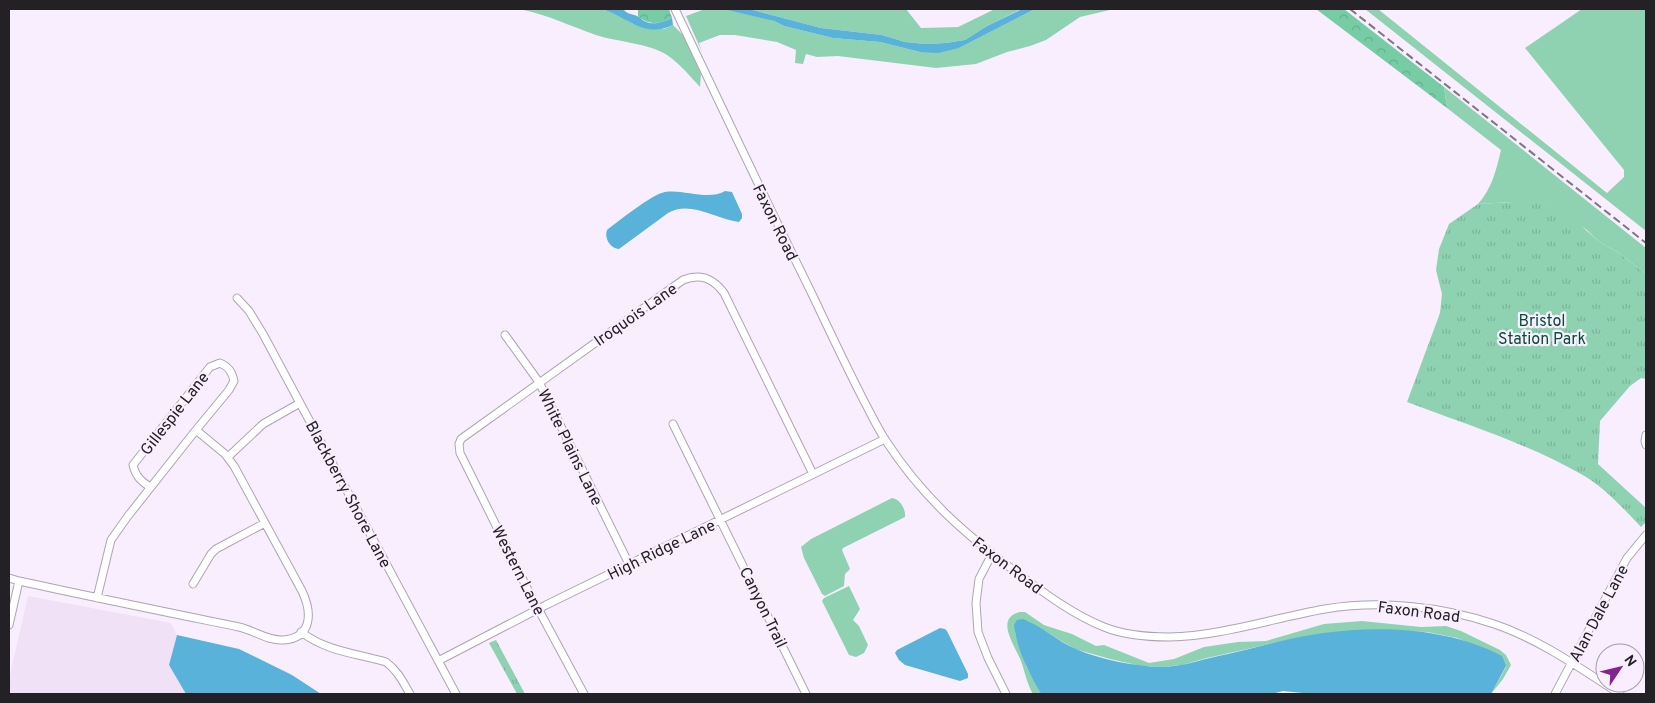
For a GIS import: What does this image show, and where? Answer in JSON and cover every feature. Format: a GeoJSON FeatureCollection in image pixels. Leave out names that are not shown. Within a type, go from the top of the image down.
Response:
{"type":"FeatureCollection","features":[{"type":"Feature","properties":{"kind":"street","name":"Faxon Road"},"geometry":{"type":"LineString","coordinates":[[675,9],[856,386],[884,439],[918,486],[956,525],[1046,594],[1077,614],[1107,628],[1136,635],[1170,637],[1210,633],[1328,608],[1366,605],[1406,606],[1452,612],[1495,624],[1531,640],[1572,662],[1620,694]]}},
{"type":"Feature","properties":{"kind":"street","name":"Iroquois Lane"},"geometry":{"type":"LineString","coordinates":[[459,444],[466,434],[683,280],[694,276],[705,277],[716,284],[724,293],[813,474]]}},
{"type":"Feature","properties":{"kind":"street","name":"Blackberry Shore Lane"},"geometry":{"type":"LineString","coordinates":[[237,298],[252,316],[456,694]]}},
{"type":"Feature","properties":{"kind":"street","name":"White Plains Lane"},"geometry":{"type":"LineString","coordinates":[[505,335],[539,382],[629,564]]}},
{"type":"Feature","properties":{"kind":"street","name":"Gillespie Lane"},"geometry":{"type":"LineString","coordinates":[[97,598],[111,540],[150,487],[229,390],[234,381],[232,373],[227,366],[220,363],[210,367],[133,465],[139,480],[150,487]]}},
{"type":"Feature","properties":{"kind":"street"},"geometry":{"type":"LineString","coordinates":[[228,457],[263,424],[300,403]]}},
{"type":"Feature","properties":{"kind":"street","name":"Canyon Trail"},"geometry":{"type":"LineString","coordinates":[[673,424],[806,694]]}},
{"type":"Feature","properties":{"kind":"street","name":"Gillespie Lane"},"geometry":{"type":"LineString","coordinates":[[196,430],[228,457],[234,466],[306,601],[309,619],[301,632]]}},
{"type":"Feature","properties":{"kind":"street"},"geometry":{"type":"LineString","coordinates":[[1646,436],[1646,445]]}},
{"type":"Feature","properties":{"kind":"street","name":"High Ridge Lane"},"geometry":{"type":"LineString","coordinates":[[438,661],[538,609],[884,439]]}},
{"type":"Feature","properties":{"kind":"street","name":"Western Lane"},"geometry":{"type":"LineString","coordinates":[[459,444],[460,453],[538,609],[584,694]]}},
{"type":"Feature","properties":{"kind":"street"},"geometry":{"type":"LineString","coordinates":[[193,584],[216,549],[265,523]]}},
{"type":"Feature","properties":{"kind":"street","name":"Alan Dale Lane"},"geometry":{"type":"LineString","coordinates":[[1555,694],[1627,558],[1646,535]]}},
{"type":"Feature","properties":{"kind":"street"},"geometry":{"type":"LineString","coordinates":[[992,554],[979,579],[976,604],[978,632],[988,658],[1006,694]]}},
{"type":"Feature","properties":{"kind":"street"},"geometry":{"type":"LineString","coordinates":[[9,578],[243,628],[271,638],[282,640],[292,638],[301,632],[320,645],[386,662],[402,678],[410,694]]}},
{"type":"Feature","properties":{"kind":"street"},"geometry":{"type":"LineString","coordinates":[[9,625],[19,581]]}},
{"type":"Feature","properties":{"kind":"shaded area"},"geometry":{"type":"Polygon","coordinates":[[[28,596],[171,623],[177,635],[169,665],[186,694],[9,694],[9,679],[28,596]]]}},
{"type":"Feature","properties":{"kind":"green space"},"geometry":{"type":"Polygon","coordinates":[[[519,9],[602,9],[619,15],[633,24],[664,29],[673,25],[684,36],[701,74],[700,87],[676,62],[659,51],[642,45],[596,35],[548,17],[519,9]]]}},
{"type":"Feature","properties":{"kind":"green space"},"geometry":{"type":"Polygon","coordinates":[[[638,9],[669,9],[672,18],[659,23],[650,23],[638,16],[638,9]]]}},
{"type":"Feature","properties":{"kind":"green space"},"geometry":{"type":"Polygon","coordinates":[[[705,9],[724,9],[833,38],[880,42],[920,52],[959,48],[1035,9],[1114,9],[1080,17],[1046,40],[976,64],[936,68],[838,56],[817,57],[806,54],[803,64],[795,63],[796,50],[777,42],[735,35],[720,35],[699,43],[702,52],[686,16],[705,9]]]}},
{"type":"Feature","properties":{"kind":"green space"},"geometry":{"type":"Polygon","coordinates":[[[749,9],[906,9],[921,28],[958,27],[995,9],[1021,9],[987,26],[965,40],[925,44],[905,42],[882,35],[821,28],[749,9]]]}},
{"type":"Feature","properties":{"kind":"green space"},"geometry":{"type":"Polygon","coordinates":[[[1316,9],[1344,9],[1444,87],[1447,108],[1316,9]]]}},
{"type":"Feature","properties":{"kind":"green space"},"geometry":{"type":"Polygon","coordinates":[[[1365,9],[1378,9],[1607,193],[1624,177],[1624,170],[1525,48],[1582,9],[1646,9],[1646,231],[1365,9]]]}},
{"type":"Feature","properties":{"kind":"green space"},"geometry":{"type":"Polygon","coordinates":[[[1444,87],[1646,248],[1646,274],[1619,253],[1598,241],[1587,230],[1545,202],[1478,204],[1490,185],[1501,150],[1447,108],[1444,87]]]}},
{"type":"Feature","properties":{"kind":"green space","name":"Bristol Station Park"},"geometry":{"type":"Polygon","coordinates":[[[1545,202],[1564,210],[1598,241],[1619,253],[1646,274],[1646,379],[1641,378],[1630,386],[1600,421],[1598,464],[1646,508],[1646,522],[1641,527],[1605,491],[1581,474],[1517,443],[1407,402],[1440,313],[1442,294],[1436,270],[1439,249],[1449,224],[1478,204],[1545,202]]]}},
{"type":"Feature","properties":{"kind":"green space"},"geometry":{"type":"Polygon","coordinates":[[[892,498],[898,500],[902,505],[905,517],[843,548],[842,550],[850,569],[845,574],[844,586],[825,596],[822,594],[804,558],[801,547],[811,539],[892,498]]]}},
{"type":"Feature","properties":{"kind":"green space"},"geometry":{"type":"Polygon","coordinates":[[[849,586],[860,609],[853,620],[859,626],[868,645],[864,653],[856,657],[849,655],[822,601],[824,598],[849,586]]]}},
{"type":"Feature","properties":{"kind":"green space"},"geometry":{"type":"Polygon","coordinates":[[[1025,612],[1044,625],[1072,634],[1096,646],[1104,645],[1149,663],[1174,659],[1204,647],[1238,642],[1266,641],[1324,624],[1362,621],[1421,627],[1446,626],[1461,631],[1500,650],[1506,655],[1511,665],[1491,694],[1506,667],[1501,656],[1457,638],[1427,632],[1404,631],[1288,640],[1182,665],[1162,667],[1141,666],[1075,649],[1028,621],[1015,633],[1027,668],[1041,694],[1033,694],[1007,626],[1008,620],[1012,615],[1025,612]]]}},
{"type":"Feature","properties":{"kind":"green space"},"geometry":{"type":"Polygon","coordinates":[[[496,640],[525,694],[517,694],[489,643],[496,640]]]}},
{"type":"Feature","properties":{"kind":"water"},"geometry":{"type":"Polygon","coordinates":[[[602,9],[623,9],[651,23],[662,22],[672,18],[673,25],[653,30],[636,25],[602,9]]]}},
{"type":"Feature","properties":{"kind":"water"},"geometry":{"type":"Polygon","coordinates":[[[723,9],[749,9],[821,28],[882,35],[905,42],[925,44],[965,40],[987,26],[1022,9],[1035,9],[959,48],[938,53],[920,52],[880,42],[833,38],[723,9]]]}},
{"type":"Feature","properties":{"kind":"water"},"geometry":{"type":"Polygon","coordinates":[[[725,191],[732,192],[742,214],[739,222],[685,208],[668,213],[619,249],[610,245],[607,239],[607,230],[636,208],[659,194],[672,192],[711,195],[725,191]]]}},
{"type":"Feature","properties":{"kind":"water"},"geometry":{"type":"Polygon","coordinates":[[[1023,619],[1069,646],[1096,656],[1129,664],[1170,667],[1312,635],[1369,629],[1392,629],[1438,634],[1460,639],[1502,656],[1506,666],[1491,694],[1313,694],[1283,691],[1272,694],[1041,694],[1024,661],[1018,643],[1014,625],[1017,620],[1023,619]]]}},
{"type":"Feature","properties":{"kind":"water"},"geometry":{"type":"Polygon","coordinates":[[[940,628],[947,631],[968,674],[968,678],[960,681],[905,665],[895,653],[897,650],[940,628]]]}},
{"type":"Feature","properties":{"kind":"water"},"geometry":{"type":"Polygon","coordinates":[[[177,635],[239,649],[292,675],[321,694],[186,694],[169,665],[177,635]]]}},
{"type":"Feature","properties":{"kind":"railway"},"geometry":{"type":"LineString","coordinates":[[1350,9],[1646,243]]}}]}
